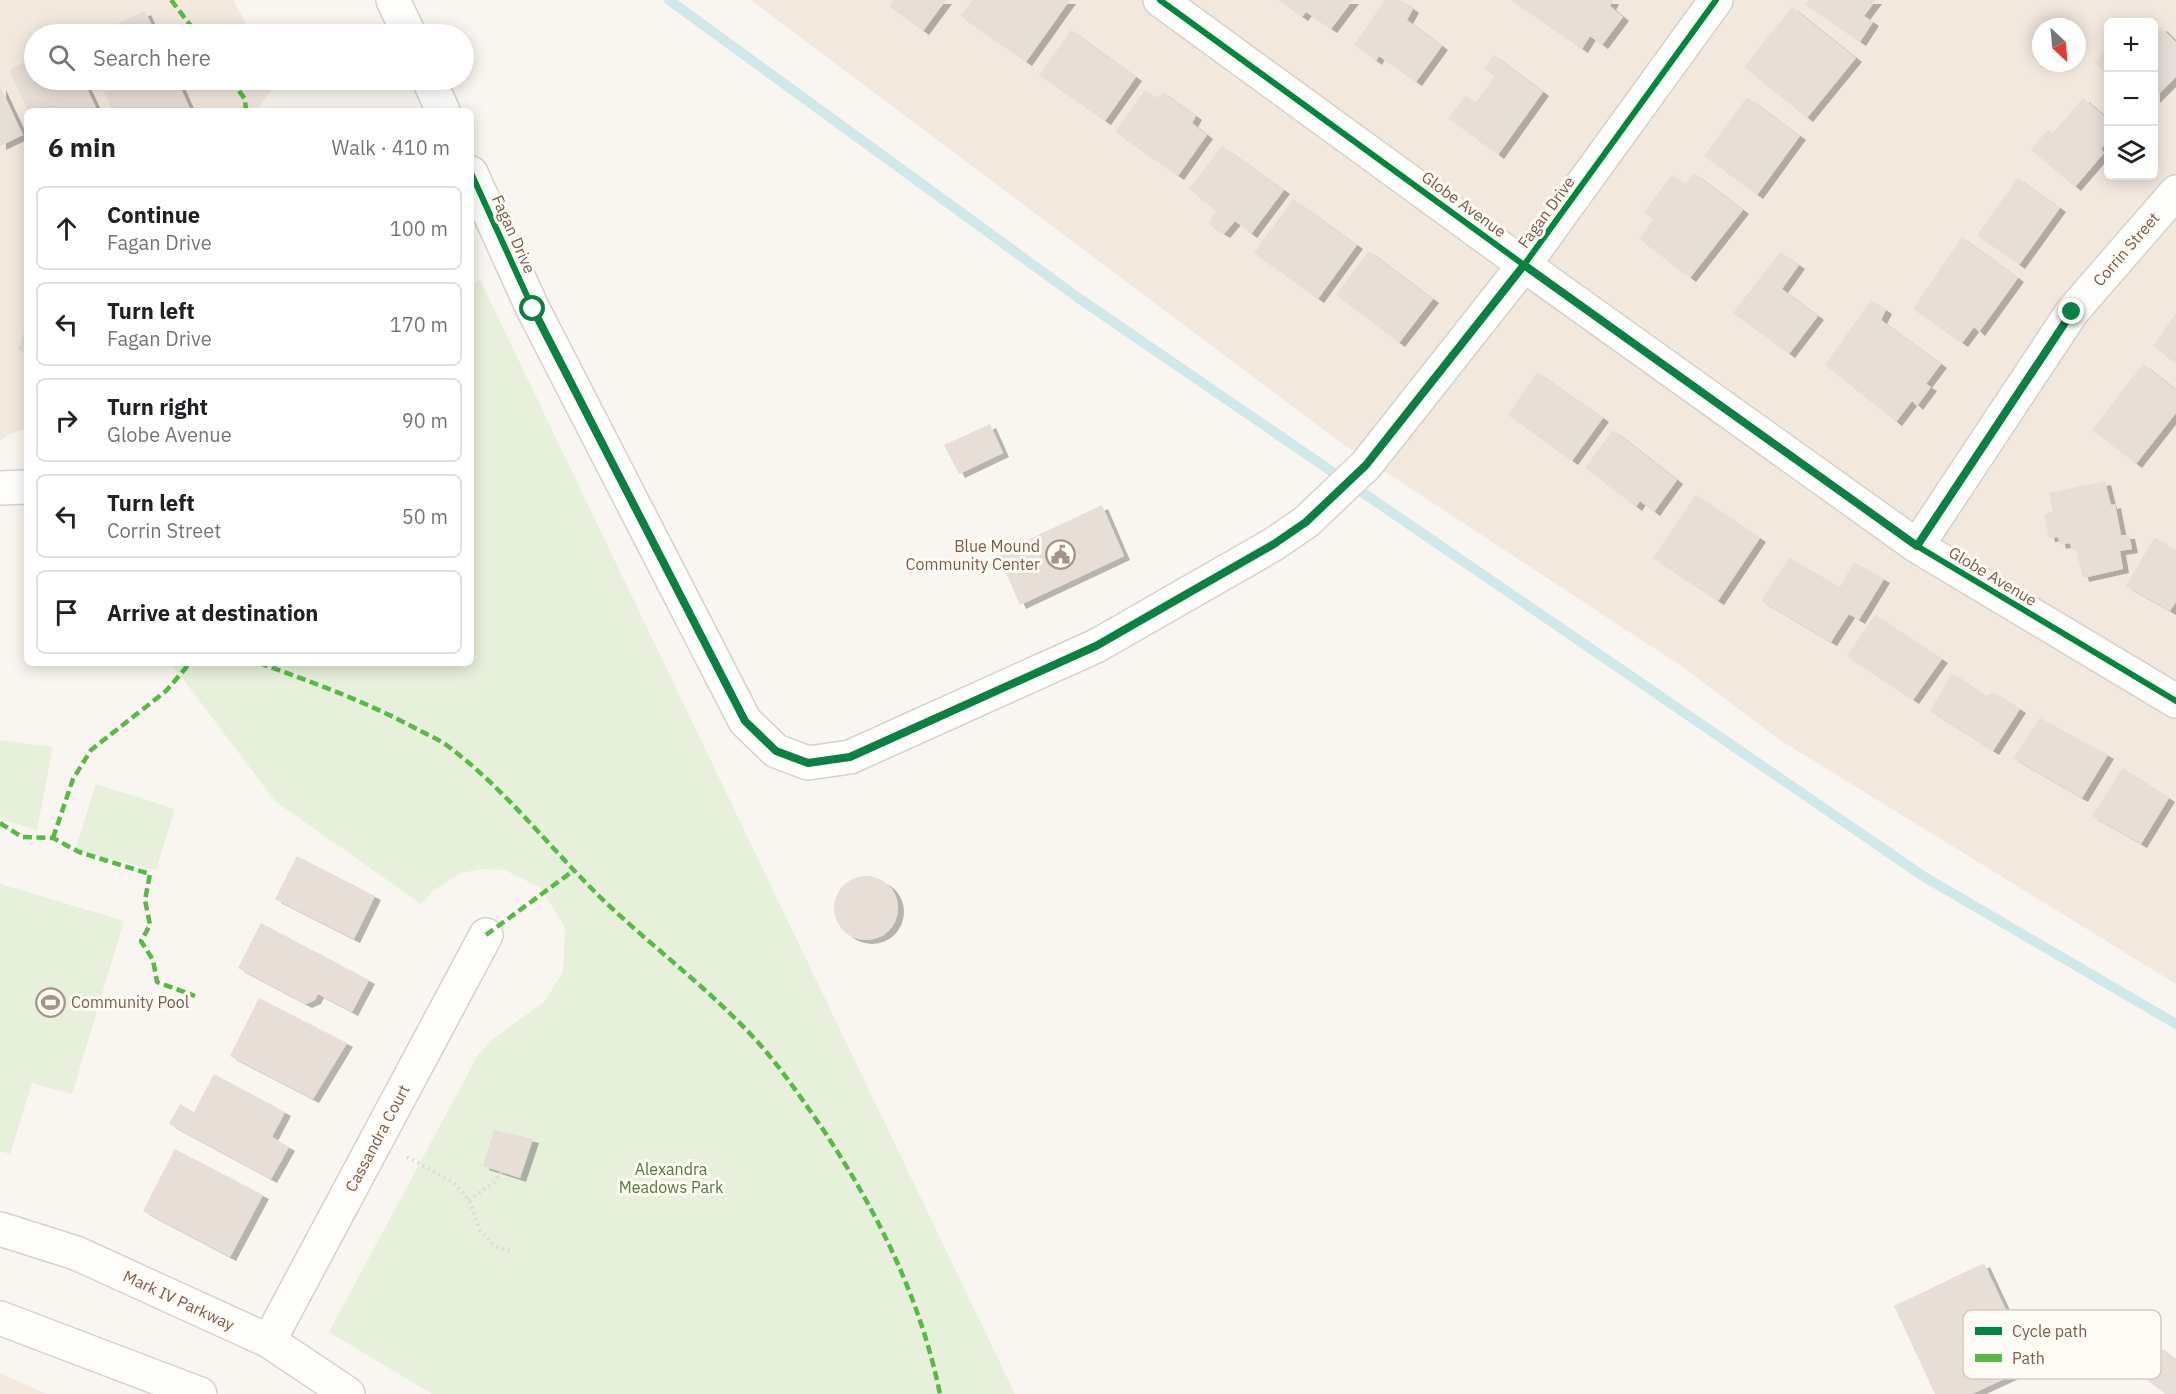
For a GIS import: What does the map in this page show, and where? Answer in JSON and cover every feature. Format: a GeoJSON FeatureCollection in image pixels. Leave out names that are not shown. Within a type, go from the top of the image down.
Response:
{"type":"FeatureCollection","features":[{"type":"Feature","properties":{"kind":"street"},"geometry":{"type":"LineString","coordinates":[[393,0],[404,24]]}},
{"type":"Feature","properties":{"kind":"street","name":"Globe Avenue"},"geometry":{"type":"LineString","coordinates":[[1160,0],[1524,265],[1917,546],[2176,701]]}},
{"type":"Feature","properties":{"kind":"street","name":"Fagan Drive"},"geometry":{"type":"LineString","coordinates":[[474,179],[533,309],[745,721],[776,751],[808,763],[850,757],[1096,646],[1274,544],[1306,522],[1366,465],[1524,265],[1716,0]]}},
{"type":"Feature","properties":{"kind":"street"},"geometry":{"type":"LineString","coordinates":[[434,90],[442,108]]}},
{"type":"Feature","properties":{"kind":"street","name":"Corrin Street"},"geometry":{"type":"LineString","coordinates":[[1917,546],[2072,312],[2176,192]]}},
{"type":"Feature","properties":{"kind":"street"},"geometry":{"type":"LineString","coordinates":[[0,488],[24,487]]}},
{"type":"Feature","properties":{"kind":"street","name":"Cassandra Court"},"geometry":{"type":"LineString","coordinates":[[269,1341],[486,935]]}},
{"type":"Feature","properties":{"kind":"street","name":"Mark IV Parkway"},"geometry":{"type":"LineString","coordinates":[[0,1228],[76,1253],[269,1341],[348,1394]]}},
{"type":"Feature","properties":{"kind":"street"},"geometry":{"type":"LineString","coordinates":[[0,1318],[200,1394]]}},
{"type":"Feature","properties":{"kind":"path"},"geometry":{"type":"LineString","coordinates":[[406,1156],[453,1182],[469,1200],[480,1230],[496,1247],[510,1251]]}},
{"type":"Feature","properties":{"kind":"path"},"geometry":{"type":"LineString","coordinates":[[469,1200],[495,1182],[501,1172]]}},
{"type":"Feature","properties":{"kind":"shaded area"},"geometry":{"type":"Polygon","coordinates":[[[0,0],[233,0],[246,24],[24,24],[24,90],[271,90],[258,108],[24,108],[24,429],[8,435],[0,441],[0,0]]]}},
{"type":"Feature","properties":{"kind":"shaded area"},"geometry":{"type":"Polygon","coordinates":[[[751,0],[2176,0],[2176,984],[1780,740],[1681,666],[1340,442],[751,0]]]}},
{"type":"Feature","properties":{"kind":"shaded area"},"geometry":{"type":"Polygon","coordinates":[[[0,1373],[46,1394],[0,1394],[0,1373]]]}},
{"type":"Feature","properties":{"kind":"green space","name":"Alexandra Meadows Park"},"geometry":{"type":"Polygon","coordinates":[[[480,280],[1015,1394],[432,1394],[329,1332],[478,1055],[493,1039],[544,1002],[563,972],[565,928],[541,888],[505,870],[481,869],[461,873],[434,890],[421,904],[275,801],[173,666],[474,666],[474,283],[480,280]]]}},
{"type":"Feature","properties":{"kind":"green space"},"geometry":{"type":"Polygon","coordinates":[[[0,740],[53,747],[37,830],[0,819],[0,740]]]}},
{"type":"Feature","properties":{"kind":"green space"},"geometry":{"type":"Polygon","coordinates":[[[96,784],[175,809],[156,870],[75,850],[96,784]]]}},
{"type":"Feature","properties":{"kind":"green space","name":"Community Pool"},"geometry":{"type":"Polygon","coordinates":[[[0,884],[124,921],[72,1094],[32,1083],[10,1154],[0,1151],[0,884]]]}},
{"type":"Feature","properties":{"kind":"building"},"geometry":{"type":"Polygon","coordinates":[[[894,0],[946,0],[923,31],[889,6],[894,0]]]}},
{"type":"Feature","properties":{"kind":"building"},"geometry":{"type":"Polygon","coordinates":[[[973,0],[1070,0],[1026,62],[960,16],[973,0]]]}},
{"type":"Feature","properties":{"kind":"building"},"geometry":{"type":"Polygon","coordinates":[[[1278,0],[1353,0],[1331,29],[1306,12],[1302,17],[1278,0]]]}},
{"type":"Feature","properties":{"kind":"building"},"geometry":{"type":"Polygon","coordinates":[[[1385,0],[1401,0],[1413,9],[1407,20],[1442,46],[1416,82],[1379,56],[1376,61],[1354,45],[1385,0]]]}},
{"type":"Feature","properties":{"kind":"building"},"geometry":{"type":"Polygon","coordinates":[[[1511,0],[1613,0],[1610,6],[1623,17],[1602,45],[1590,36],[1582,49],[1511,0]]]}},
{"type":"Feature","properties":{"kind":"building"},"geometry":{"type":"Polygon","coordinates":[[[1809,0],[1876,0],[1864,16],[1873,22],[1860,42],[1805,4],[1809,0]]]}},
{"type":"Feature","properties":{"kind":"building"},"geometry":{"type":"Polygon","coordinates":[[[1792,7],[1856,58],[1807,118],[1744,67],[1792,7]]]}},
{"type":"Feature","properties":{"kind":"building"},"geometry":{"type":"Polygon","coordinates":[[[145,11],[151,24],[117,24],[145,11]]]}},
{"type":"Feature","properties":{"kind":"building"},"geometry":{"type":"Polygon","coordinates":[[[2161,27],[2176,42],[2176,77],[2158,95],[2158,72],[2158,30],[2161,27]]]}},
{"type":"Feature","properties":{"kind":"building"},"geometry":{"type":"Polygon","coordinates":[[[1071,30],[1136,77],[1105,121],[1039,75],[1071,30]]]}},
{"type":"Feature","properties":{"kind":"building"},"geometry":{"type":"Polygon","coordinates":[[[2104,53],[2104,72],[2095,62],[2104,53]]]}},
{"type":"Feature","properties":{"kind":"building"},"geometry":{"type":"Polygon","coordinates":[[[1494,55],[1543,92],[1498,155],[1448,118],[1466,96],[1476,102],[1495,76],[1484,69],[1494,55]]]}},
{"type":"Feature","properties":{"kind":"building"},"geometry":{"type":"Polygon","coordinates":[[[24,62],[24,90],[88,90],[96,108],[27,108],[9,70],[24,62]]]}},
{"type":"Feature","properties":{"kind":"building"},"geometry":{"type":"Polygon","coordinates":[[[0,86],[23,135],[0,146],[0,86]]]}},
{"type":"Feature","properties":{"kind":"building"},"geometry":{"type":"Polygon","coordinates":[[[103,90],[181,90],[190,108],[112,108],[103,90]]]}},
{"type":"Feature","properties":{"kind":"building"},"geometry":{"type":"Polygon","coordinates":[[[1145,90],[1157,98],[1163,92],[1196,116],[1192,123],[1207,135],[1178,176],[1115,132],[1145,90]]]}},
{"type":"Feature","properties":{"kind":"building"},"geometry":{"type":"Polygon","coordinates":[[[1747,97],[1800,136],[1757,195],[1704,156],[1747,97]]]}},
{"type":"Feature","properties":{"kind":"building"},"geometry":{"type":"Polygon","coordinates":[[[2083,98],[2104,116],[2104,145],[2101,149],[2104,153],[2075,187],[2031,150],[2048,129],[2053,133],[2083,98]]]}},
{"type":"Feature","properties":{"kind":"building"},"geometry":{"type":"Polygon","coordinates":[[[1222,146],[1284,190],[1251,234],[1235,221],[1224,234],[1208,224],[1216,211],[1189,189],[1222,146]]]}},
{"type":"Feature","properties":{"kind":"building"},"geometry":{"type":"Polygon","coordinates":[[[1694,173],[1743,210],[1690,278],[1639,239],[1653,220],[1644,212],[1672,175],[1685,184],[1694,173]]]}},
{"type":"Feature","properties":{"kind":"building"},"geometry":{"type":"Polygon","coordinates":[[[2018,178],[2060,208],[2019,265],[1977,235],[2018,178]]]}},
{"type":"Feature","properties":{"kind":"building"},"geometry":{"type":"Polygon","coordinates":[[[1293,199],[1357,245],[1318,299],[1254,253],[1293,199]]]}},
{"type":"Feature","properties":{"kind":"building"},"geometry":{"type":"Polygon","coordinates":[[[1962,237],[2018,278],[1979,332],[1974,327],[1962,343],[1913,309],[1962,237]]]}},
{"type":"Feature","properties":{"kind":"building"},"geometry":{"type":"Polygon","coordinates":[[[1369,251],[1433,299],[1399,343],[1336,295],[1369,251]]]}},
{"type":"Feature","properties":{"kind":"building"},"geometry":{"type":"Polygon","coordinates":[[[1780,252],[1799,265],[1782,289],[1818,316],[1789,354],[1733,313],[1780,252]]]}},
{"type":"Feature","properties":{"kind":"building"},"geometry":{"type":"Polygon","coordinates":[[[1871,300],[1886,310],[1881,320],[1941,364],[1926,384],[1931,387],[1917,406],[1912,401],[1896,422],[1825,365],[1871,300]]]}},
{"type":"Feature","properties":{"kind":"building"},"geometry":{"type":"Polygon","coordinates":[[[2176,313],[2176,364],[2153,346],[2176,313]]]}},
{"type":"Feature","properties":{"kind":"building"},"geometry":{"type":"Polygon","coordinates":[[[24,332],[24,352],[18,350],[24,332]]]}},
{"type":"Feature","properties":{"kind":"building"},"geometry":{"type":"Polygon","coordinates":[[[2143,364],[2176,390],[2176,413],[2136,464],[2092,430],[2143,364]]]}},
{"type":"Feature","properties":{"kind":"building"},"geometry":{"type":"Polygon","coordinates":[[[1537,372],[1603,418],[1572,461],[1508,415],[1537,372]]]}},
{"type":"Feature","properties":{"kind":"building"},"geometry":{"type":"Polygon","coordinates":[[[990,424],[1003,453],[959,474],[944,445],[990,424]]]}},
{"type":"Feature","properties":{"kind":"building"},"geometry":{"type":"Polygon","coordinates":[[[1613,430],[1677,480],[1654,512],[1640,501],[1636,507],[1585,468],[1613,430]]]}},
{"type":"Feature","properties":{"kind":"building"},"geometry":{"type":"Polygon","coordinates":[[[2105,481],[2111,505],[2115,504],[2121,535],[2129,535],[2132,549],[2120,551],[2123,569],[2083,578],[2076,550],[2072,551],[2070,543],[2060,545],[2058,537],[2049,538],[2044,514],[2053,512],[2049,493],[2105,481]]]}},
{"type":"Feature","properties":{"kind":"building"},"geometry":{"type":"Polygon","coordinates":[[[1696,495],[1760,538],[1718,601],[1653,558],[1696,495]]]}},
{"type":"Feature","properties":{"kind":"building","name":"Blue Mound Community Center"},"geometry":{"type":"Polygon","coordinates":[[[1102,505],[1124,556],[1020,605],[998,554],[1102,505]]]}},
{"type":"Feature","properties":{"kind":"building"},"geometry":{"type":"Polygon","coordinates":[[[2155,537],[2174,550],[2176,547],[2176,602],[2170,611],[2126,586],[2155,537]]]}},
{"type":"Feature","properties":{"kind":"building"},"geometry":{"type":"Polygon","coordinates":[[[1789,558],[1840,587],[1854,562],[1884,579],[1859,620],[1849,614],[1831,642],[1761,601],[1789,558]]]}},
{"type":"Feature","properties":{"kind":"building"},"geometry":{"type":"Polygon","coordinates":[[[1875,615],[1942,659],[1913,700],[1847,656],[1875,615]]]}},
{"type":"Feature","properties":{"kind":"building"},"geometry":{"type":"Polygon","coordinates":[[[1952,673],[1986,696],[1994,692],[2020,709],[1993,751],[1930,711],[1952,673]]]}},
{"type":"Feature","properties":{"kind":"building"},"geometry":{"type":"Polygon","coordinates":[[[2040,718],[2108,755],[2082,798],[2013,758],[2040,718]]]}},
{"type":"Feature","properties":{"kind":"building"},"geometry":{"type":"Polygon","coordinates":[[[2123,768],[2169,798],[2141,844],[2092,816],[2123,768]]]}},
{"type":"Feature","properties":{"kind":"building"},"geometry":{"type":"Polygon","coordinates":[[[297,856],[375,896],[354,939],[275,899],[297,856]]]}},
{"type":"Feature","properties":{"kind":"building"},"geometry":{"type":"Polygon","coordinates":[[[860,876],[872,876],[889,885],[896,896],[898,908],[896,920],[889,931],[872,940],[860,940],[848,935],[839,926],[834,914],[834,902],[839,890],[848,881],[860,876]]]}},
{"type":"Feature","properties":{"kind":"building"},"geometry":{"type":"Polygon","coordinates":[[[261,923],[369,980],[352,1012],[318,994],[315,1000],[306,1004],[238,968],[261,923]]]}},
{"type":"Feature","properties":{"kind":"building"},"geometry":{"type":"Polygon","coordinates":[[[259,998],[347,1043],[313,1099],[230,1056],[259,998]]]}},
{"type":"Feature","properties":{"kind":"building"},"geometry":{"type":"Polygon","coordinates":[[[214,1074],[285,1112],[272,1137],[289,1147],[271,1179],[169,1124],[180,1104],[194,1112],[214,1074]]]}},
{"type":"Feature","properties":{"kind":"building"},"geometry":{"type":"Polygon","coordinates":[[[494,1130],[533,1139],[520,1178],[483,1166],[494,1130]]]}},
{"type":"Feature","properties":{"kind":"building"},"geometry":{"type":"Polygon","coordinates":[[[175,1149],[263,1195],[230,1257],[143,1211],[175,1149]]]}},
{"type":"Feature","properties":{"kind":"building"},"geometry":{"type":"Polygon","coordinates":[[[1984,1263],[2006,1310],[1963,1310],[1963,1379],[2004,1379],[1972,1394],[1935,1394],[1894,1306],[1984,1263]]]}},
{"type":"Feature","properties":{"kind":"building"},"geometry":{"type":"Polygon","coordinates":[[[2161,1348],[2176,1360],[2176,1394],[2165,1394],[2146,1379],[2161,1379],[2161,1348]]]}},
{"type":"Feature","properties":{"kind":"waterway"},"geometry":{"type":"LineString","coordinates":[[669,0],[1077,297],[1923,876],[2176,1024]]}},
{"type":"Feature","properties":{"kind":"marked path"},"geometry":{"type":"LineString","coordinates":[[171,0],[189,24]]}},
{"type":"Feature","properties":{"kind":"marked path"},"geometry":{"type":"LineString","coordinates":[[238,90],[245,99],[246,108]]}},
{"type":"Feature","properties":{"kind":"marked path"},"geometry":{"type":"LineString","coordinates":[[53,838],[73,779],[91,750],[166,691],[187,666]]}},
{"type":"Feature","properties":{"kind":"marked path"},"geometry":{"type":"LineString","coordinates":[[267,666],[376,709],[449,747],[509,800],[601,898],[717,1001],[754,1038],[780,1069],[820,1125],[877,1220],[908,1287],[921,1322],[940,1394]]}},
{"type":"Feature","properties":{"kind":"marked path"},"geometry":{"type":"LineString","coordinates":[[0,823],[22,837],[53,838],[79,852],[150,874],[145,900],[150,925],[141,941],[153,960],[157,982],[195,996]]}},
{"type":"Feature","properties":{"kind":"marked path"},"geometry":{"type":"LineString","coordinates":[[486,935],[573,871]]}},
{"type":"Feature","properties":{"kind":"cycle path"},"geometry":{"type":"LineString","coordinates":[[1160,0],[1524,265],[1917,546],[2176,701]]}},
{"type":"Feature","properties":{"kind":"cycle path"},"geometry":{"type":"LineString","coordinates":[[474,180],[533,309],[745,721],[776,751],[808,763],[850,757],[1096,646],[1274,544],[1306,522],[1366,465],[1524,265],[1716,0]]}},
{"type":"Feature","properties":{"kind":"place","name":"Blue Mound Community Center"},"geometry":{"type":"Point","coordinates":[1061,555]}},
{"type":"Feature","properties":{"kind":"place","name":"Community Pool"},"geometry":{"type":"Point","coordinates":[50,1002]}},
{"type":"Feature","properties":{"kind":"route"},"geometry":{"type":"LineString","coordinates":[[533,309],[745,721],[776,751],[808,763],[850,757],[1096,646],[1274,544],[1306,522],[1366,465],[1524,265],[1917,546],[2072,312]]}}]}
